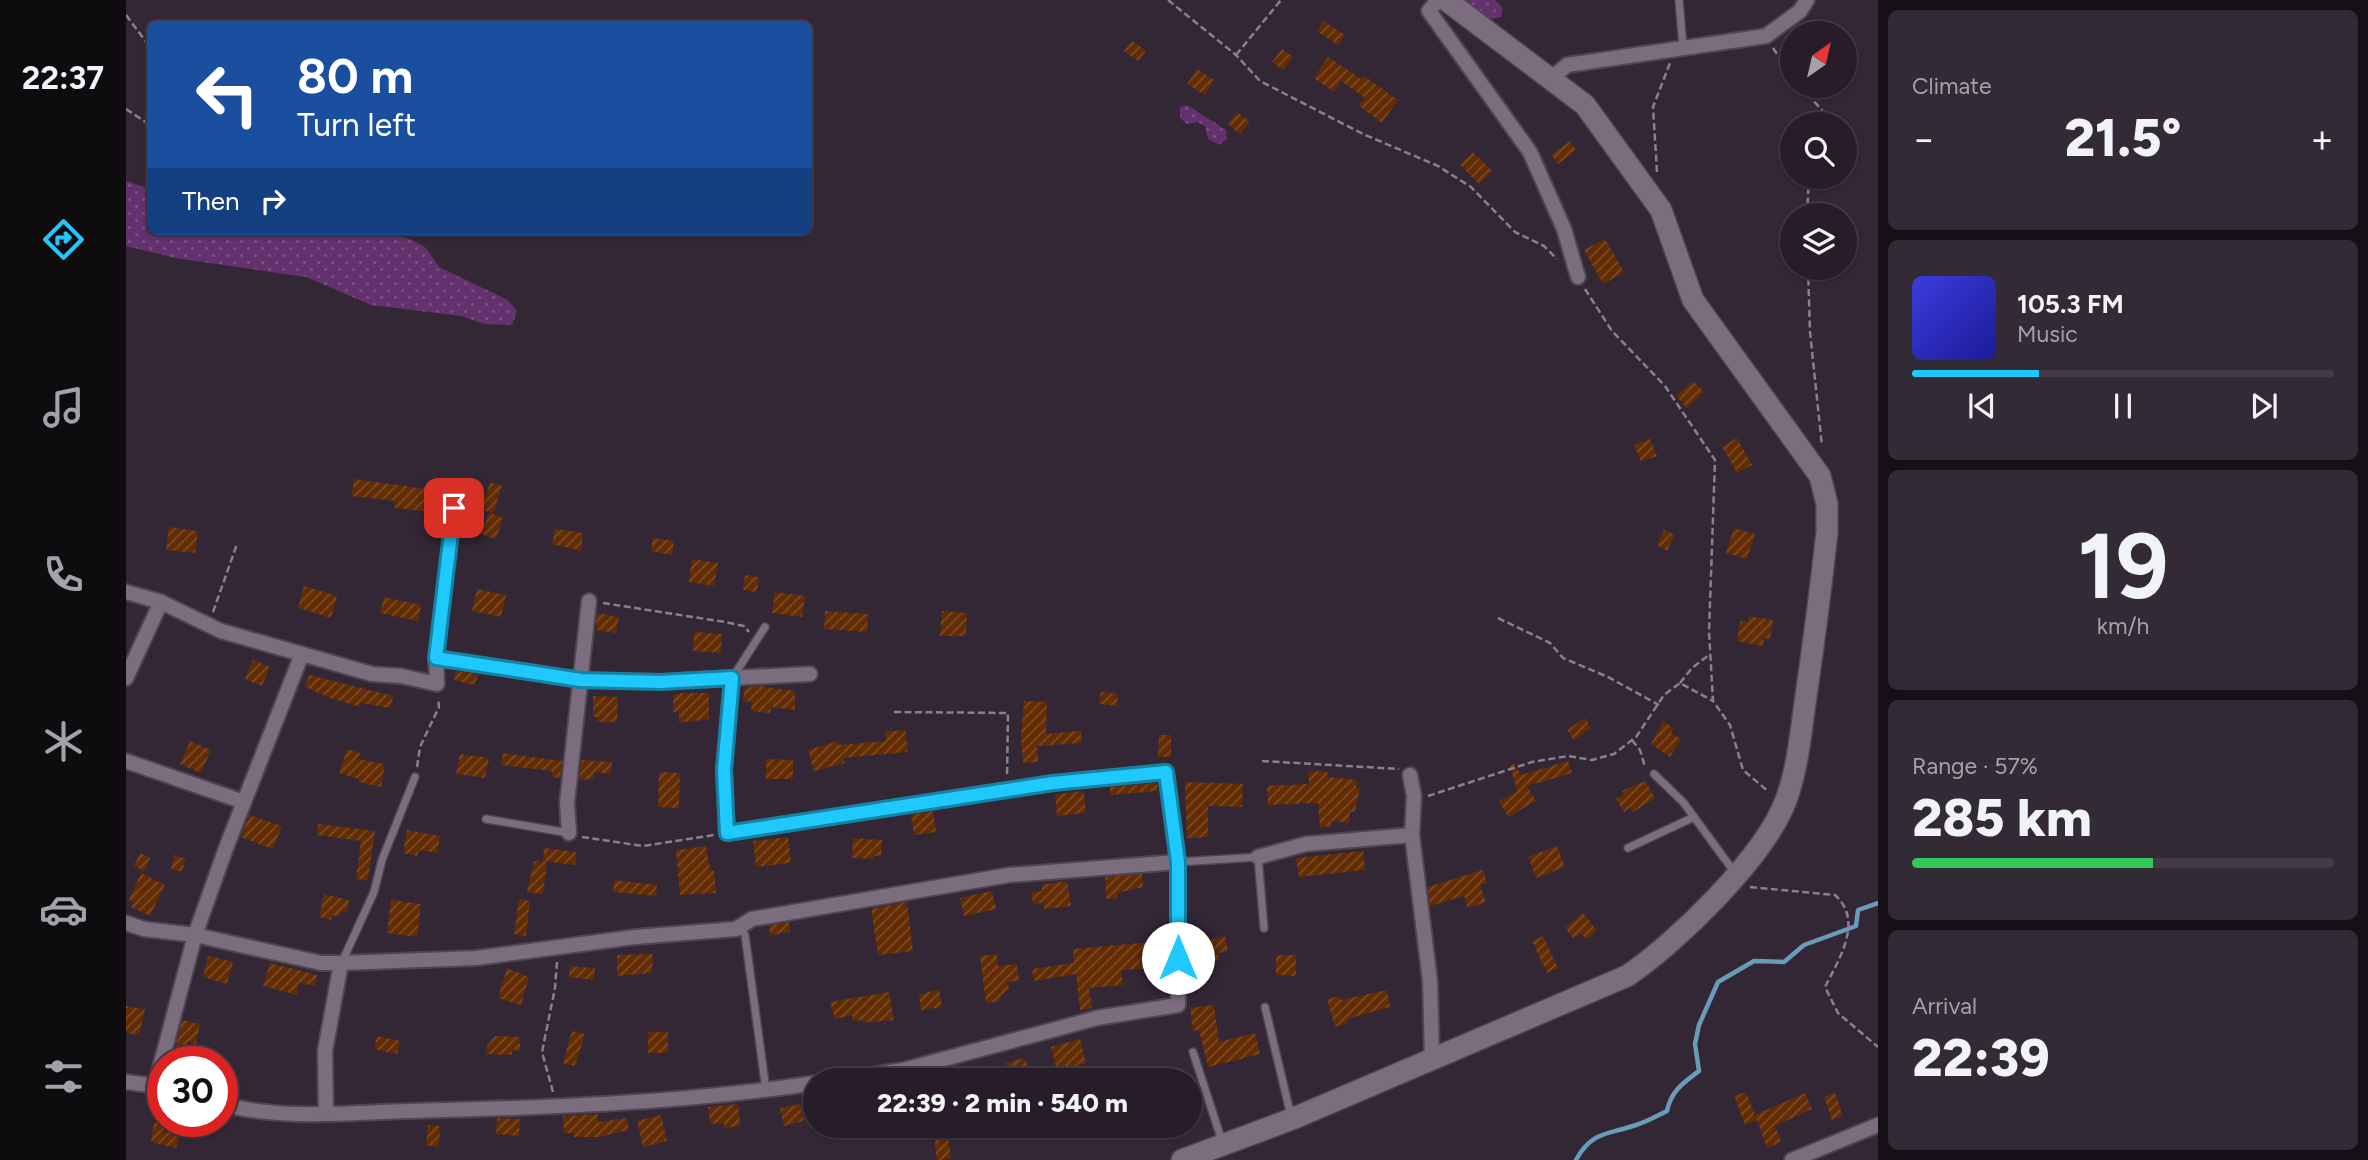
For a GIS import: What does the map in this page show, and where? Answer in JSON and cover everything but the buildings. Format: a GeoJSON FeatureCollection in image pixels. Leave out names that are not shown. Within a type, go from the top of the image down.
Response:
{"type":"FeatureCollection","features":[{"type":"Feature","properties":{"kind":"street"},"geometry":{"type":"LineString","coordinates":[[1438,0],[1429,12],[1530,152],[1564,229],[1578,277]]}},
{"type":"Feature","properties":{"kind":"street"},"geometry":{"type":"LineString","coordinates":[[1182,1160],[1292,1119],[1432,1057],[1533,1018],[1626,976],[1657,956],[1763,841],[1786,800],[1802,730],[1827,532],[1827,504],[1820,477],[1693,300],[1661,210],[1585,105],[1446,0]]}},
{"type":"Feature","properties":{"kind":"street"},"geometry":{"type":"LineString","coordinates":[[1552,78],[1567,65],[1766,36],[1800,10],[1807,0]]}},
{"type":"Feature","properties":{"kind":"street"},"geometry":{"type":"LineString","coordinates":[[126,592],[161,602],[208,625],[302,654],[372,674],[401,676],[437,684],[436,658],[581,680],[660,682],[810,674]]}},
{"type":"Feature","properties":{"kind":"street"},"geometry":{"type":"LineString","coordinates":[[569,833],[567,803],[589,601]]}},
{"type":"Feature","properties":{"kind":"street"},"geometry":{"type":"LineString","coordinates":[[126,678],[161,602]]}},
{"type":"Feature","properties":{"kind":"street"},"geometry":{"type":"LineString","coordinates":[[169,1046],[195,935],[302,654]]}},
{"type":"Feature","properties":{"kind":"street"},"geometry":{"type":"LineString","coordinates":[[732,678],[724,770],[727,833],[1053,783],[1166,772],[1178,862],[1178,1005],[1097,1018],[910,1068]]}},
{"type":"Feature","properties":{"kind":"street"},"geometry":{"type":"LineString","coordinates":[[126,761],[244,802]]}},
{"type":"Feature","properties":{"kind":"street"},"geometry":{"type":"LineString","coordinates":[[1410,775],[1414,796],[1412,835],[1430,981],[1432,1057]]}},
{"type":"Feature","properties":{"kind":"street"},"geometry":{"type":"LineString","coordinates":[[1258,857],[1306,844],[1412,835]]}},
{"type":"Feature","properties":{"kind":"street"},"geometry":{"type":"LineString","coordinates":[[126,923],[144,929],[195,935],[321,963],[454,960],[740,927],[752,919],[1009,875],[1178,862]]}},
{"type":"Feature","properties":{"kind":"street"},"geometry":{"type":"LineString","coordinates":[[326,1113],[325,1051],[341,963]]}},
{"type":"Feature","properties":{"kind":"street"},"geometry":{"type":"LineString","coordinates":[[126,1082],[147,1085]]}},
{"type":"Feature","properties":{"kind":"street"},"geometry":{"type":"LineString","coordinates":[[238,1106],[286,1112],[326,1113],[556,1107],[803,1085]]}},
{"type":"Feature","properties":{"kind":"street"},"geometry":{"type":"LineString","coordinates":[[1792,1160],[1878,1125]]}},
{"type":"Feature","properties":{"kind":"lane"},"geometry":{"type":"LineString","coordinates":[[1678,49],[1679,0]]}},
{"type":"Feature","properties":{"kind":"lane"},"geometry":{"type":"LineString","coordinates":[[436,658],[457,485]]}},
{"type":"Feature","properties":{"kind":"lane"},"geometry":{"type":"LineString","coordinates":[[732,678],[765,626]]}},
{"type":"Feature","properties":{"kind":"lane"},"geometry":{"type":"LineString","coordinates":[[1654,774],[1694,817],[1733,876]]}},
{"type":"Feature","properties":{"kind":"lane"},"geometry":{"type":"LineString","coordinates":[[341,963],[374,892],[382,859],[415,777]]}},
{"type":"Feature","properties":{"kind":"lane"},"geometry":{"type":"LineString","coordinates":[[1628,848],[1694,817]]}},
{"type":"Feature","properties":{"kind":"lane"},"geometry":{"type":"LineString","coordinates":[[486,819],[569,833]]}},
{"type":"Feature","properties":{"kind":"lane"},"geometry":{"type":"LineString","coordinates":[[1178,862],[1258,857],[1264,928]]}},
{"type":"Feature","properties":{"kind":"lane"},"geometry":{"type":"LineString","coordinates":[[740,927],[745,935],[766,1090]]}},
{"type":"Feature","properties":{"kind":"lane"},"geometry":{"type":"LineString","coordinates":[[1265,1007],[1292,1119]]}},
{"type":"Feature","properties":{"kind":"lane"},"geometry":{"type":"LineString","coordinates":[[1193,1052],[1223,1144]]}},
{"type":"Feature","properties":{"kind":"path"},"geometry":{"type":"LineString","coordinates":[[1168,0],[1236,55],[1260,81],[1363,134],[1438,166],[1471,187],[1514,232],[1544,246],[1578,277],[1612,331],[1665,386],[1715,460],[1711,654],[1713,701]]}},
{"type":"Feature","properties":{"kind":"path"},"geometry":{"type":"LineString","coordinates":[[1236,55],[1281,0]]}},
{"type":"Feature","properties":{"kind":"path"},"geometry":{"type":"LineString","coordinates":[[126,15],[147,43]]}},
{"type":"Feature","properties":{"kind":"path"},"geometry":{"type":"LineString","coordinates":[[1766,36],[1780,58]]}},
{"type":"Feature","properties":{"kind":"path"},"geometry":{"type":"LineString","coordinates":[[1657,173],[1653,107],[1678,49]]}},
{"type":"Feature","properties":{"kind":"path"},"geometry":{"type":"LineString","coordinates":[[1811,98],[1822,112]]}},
{"type":"Feature","properties":{"kind":"path"},"geometry":{"type":"LineString","coordinates":[[126,109],[147,123]]}},
{"type":"Feature","properties":{"kind":"path"},"geometry":{"type":"LineString","coordinates":[[1808,280],[1810,332],[1822,448]]}},
{"type":"Feature","properties":{"kind":"path"},"geometry":{"type":"LineString","coordinates":[[208,625],[237,544]]}},
{"type":"Feature","properties":{"kind":"path"},"geometry":{"type":"LineString","coordinates":[[589,601],[744,626],[756,640]]}},
{"type":"Feature","properties":{"kind":"path"},"geometry":{"type":"LineString","coordinates":[[1499,618],[1550,643],[1563,658],[1608,677],[1659,705]]}},
{"type":"Feature","properties":{"kind":"path"},"geometry":{"type":"LineString","coordinates":[[1414,796],[1460,787],[1532,762],[1568,756],[1592,760],[1614,754],[1632,740],[1671,687],[1680,683],[1692,668],[1711,654]]}},
{"type":"Feature","properties":{"kind":"path"},"geometry":{"type":"LineString","coordinates":[[1680,683],[1713,701],[1730,725],[1743,769],[1762,788],[1786,800]]}},
{"type":"Feature","properties":{"kind":"path"},"geometry":{"type":"LineString","coordinates":[[415,777],[420,747],[439,707],[437,684]]}},
{"type":"Feature","properties":{"kind":"path"},"geometry":{"type":"LineString","coordinates":[[894,712],[1008,713],[1006,791]]}},
{"type":"Feature","properties":{"kind":"path"},"geometry":{"type":"LineString","coordinates":[[1632,740],[1640,750],[1642,765],[1654,774]]}},
{"type":"Feature","properties":{"kind":"path"},"geometry":{"type":"LineString","coordinates":[[1262,761],[1392,768],[1410,775]]}},
{"type":"Feature","properties":{"kind":"path"},"geometry":{"type":"LineString","coordinates":[[569,833],[589,839],[643,846],[727,833]]}},
{"type":"Feature","properties":{"kind":"path"},"geometry":{"type":"LineString","coordinates":[[1733,876],[1749,887],[1835,895],[1844,903],[1849,929],[1844,948],[1825,987],[1838,1013],[1878,1047]]}},
{"type":"Feature","properties":{"kind":"path"},"geometry":{"type":"LineString","coordinates":[[556,1107],[542,1052],[555,988],[557,948]]}},
{"type":"Feature","properties":{"kind":"shaded area"},"geometry":{"type":"Polygon","coordinates":[[[1460,0],[1495,0],[1503,8],[1501,17],[1492,19],[1460,0]]]}},
{"type":"Feature","properties":{"kind":"shaded area"},"geometry":{"type":"Polygon","coordinates":[[[1187,105],[1226,130],[1227,139],[1219,145],[1208,139],[1205,126],[1197,122],[1187,124],[1180,118],[1180,107],[1187,105]]]}},
{"type":"Feature","properties":{"kind":"shaded area"},"geometry":{"type":"Polygon","coordinates":[[[126,181],[147,188],[147,235],[392,235],[410,239],[426,248],[439,267],[508,300],[517,311],[512,325],[485,324],[461,316],[371,305],[306,277],[175,258],[126,246],[126,181]]]}},
{"type":"Feature","properties":{"kind":"waterway"},"geometry":{"type":"LineString","coordinates":[[1576,1160],[1588,1144],[1601,1135],[1640,1124],[1667,1111],[1675,1093],[1699,1071],[1695,1044],[1699,1025],[1718,982],[1754,961],[1784,962],[1804,945],[1856,926],[1858,910],[1878,903]]}},
{"type":"Feature","properties":{"kind":"route"},"geometry":{"type":"LineString","coordinates":[[454,508],[436,658],[581,680],[660,682],[732,678],[724,770],[727,833],[1053,783],[1166,772],[1178,862],[1178,958]]}}]}
